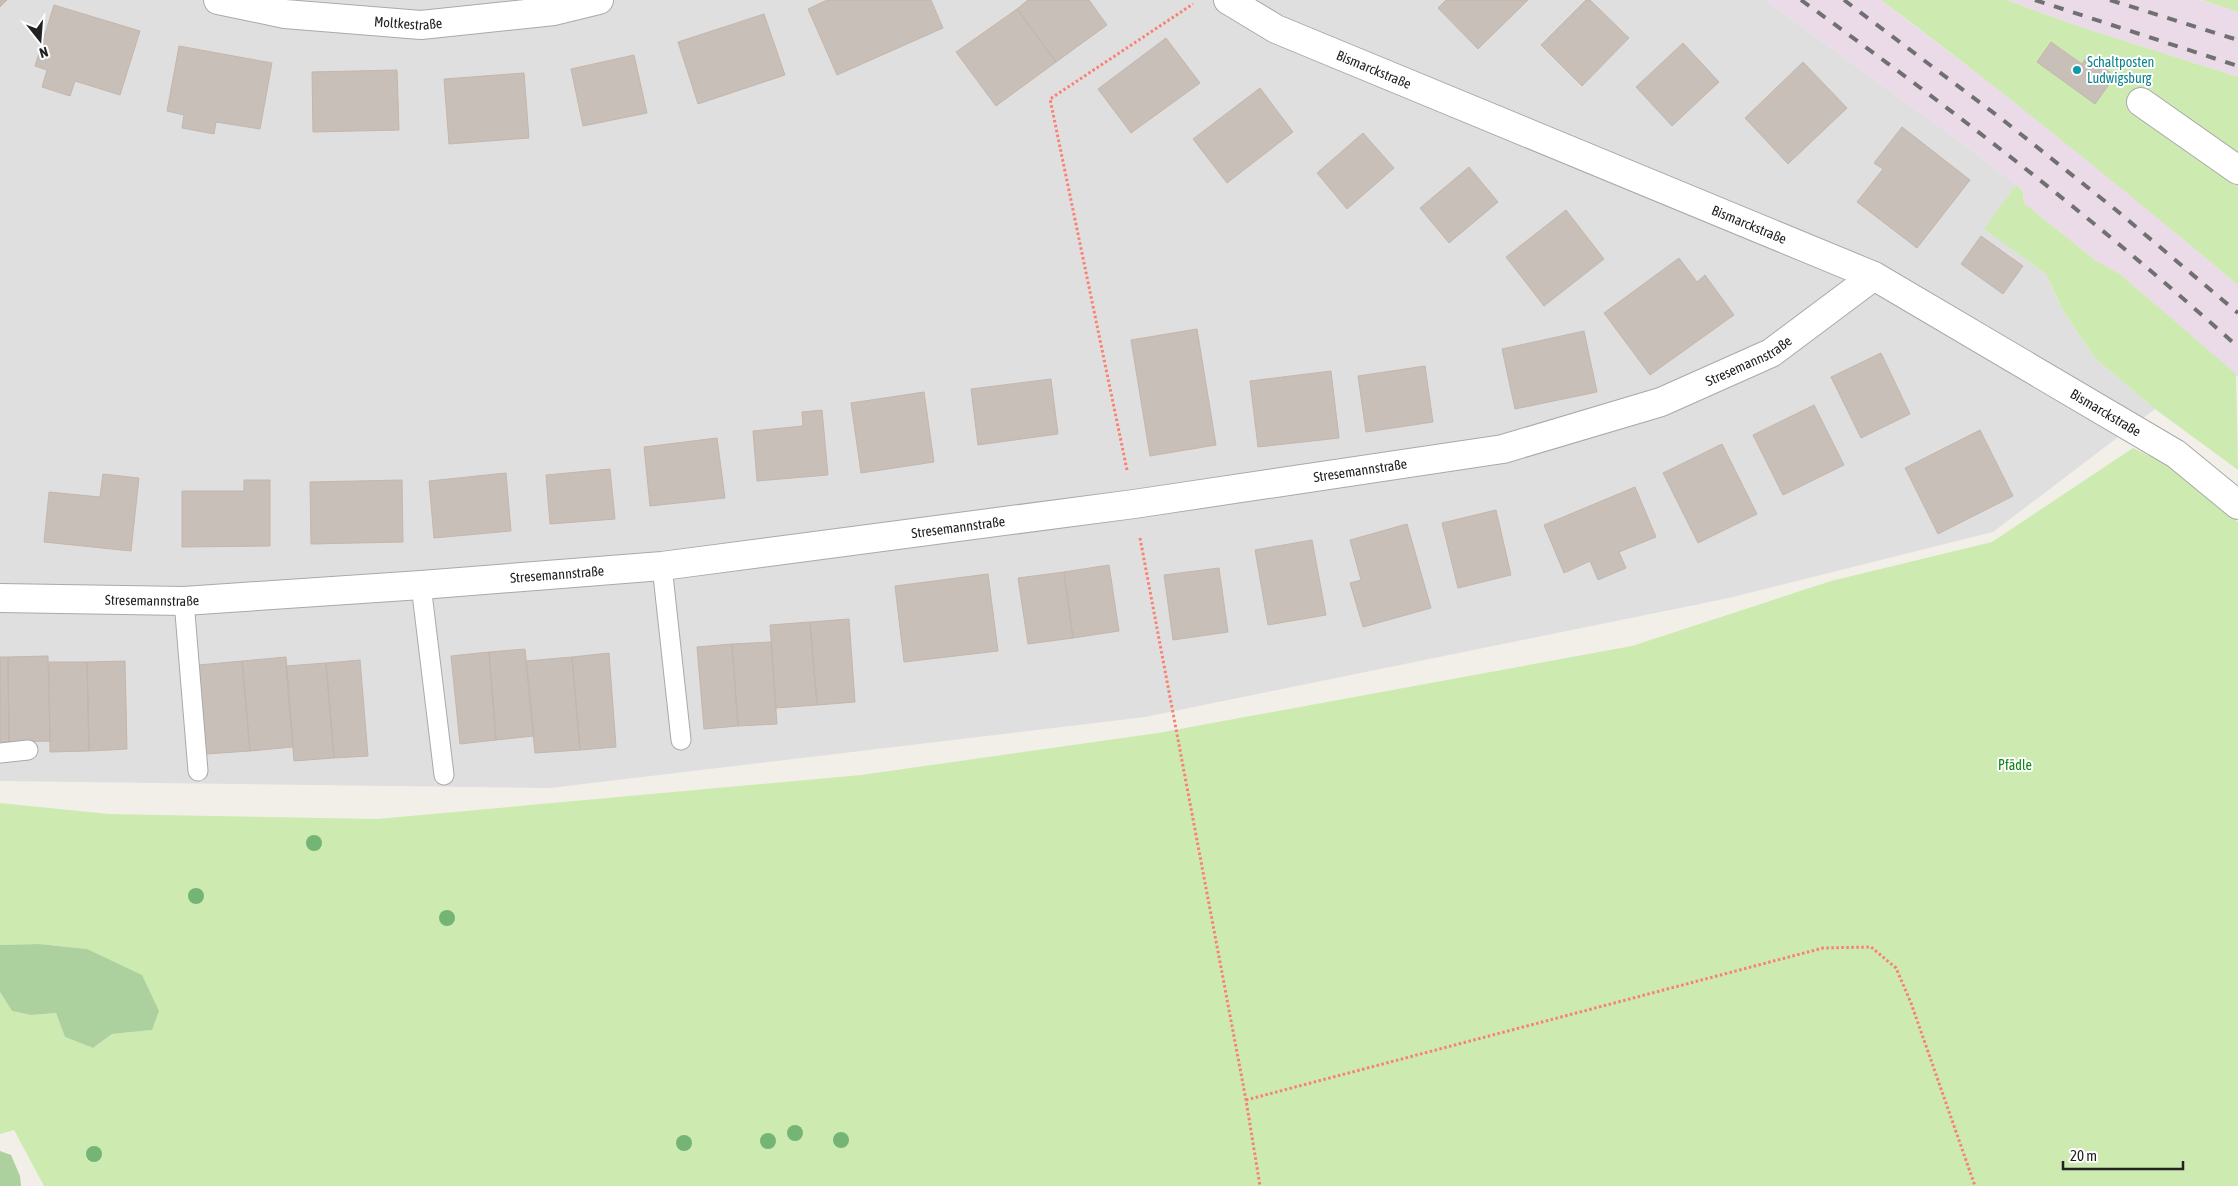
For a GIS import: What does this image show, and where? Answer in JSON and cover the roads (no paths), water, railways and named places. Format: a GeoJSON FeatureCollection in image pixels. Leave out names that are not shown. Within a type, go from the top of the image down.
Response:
{"type":"FeatureCollection","features":[{"type":"Feature","properties":{"kind":"street","name":"Moltkestraße"},"geometry":{"type":"LineString","coordinates":[[218,0],[285,14],[421,25],[554,11],[600,0]]}},
{"type":"Feature","properties":{"kind":"street","name":"Bismarckstraße"},"geometry":{"type":"LineString","coordinates":[[1228,0],[1276,29],[1874,276],[2176,454],[2238,505]]}},
{"type":"Feature","properties":{"kind":"street"},"geometry":{"type":"LineString","coordinates":[[2141,102],[2238,170]]}},
{"type":"Feature","properties":{"kind":"street","name":"Stresemannstraße"},"geometry":{"type":"LineString","coordinates":[[0,598],[184,600],[422,585],[662,566],[1134,504],[1503,449],[1661,402],[1771,353],[1874,276]]}},
{"type":"Feature","properties":{"kind":"lane"},"geometry":{"type":"LineString","coordinates":[[662,566],[681,740]]}},
{"type":"Feature","properties":{"kind":"lane"},"geometry":{"type":"LineString","coordinates":[[422,585],[444,775]]}},
{"type":"Feature","properties":{"kind":"lane"},"geometry":{"type":"LineString","coordinates":[[184,600],[198,771]]}},
{"type":"Feature","properties":{"kind":"lane"},"geometry":{"type":"LineString","coordinates":[[0,753],[28,750]]}},
{"type":"Feature","properties":{"kind":"railway"},"geometry":{"type":"LineString","coordinates":[[1801,0],[1914,83],[2079,211],[2238,347]]}},
{"type":"Feature","properties":{"kind":"railway"},"geometry":{"type":"LineString","coordinates":[[1844,0],[2003,120],[2116,210],[2238,313]]}},
{"type":"Feature","properties":{"kind":"railway"},"geometry":{"type":"LineString","coordinates":[[2035,0],[2238,66]]}},
{"type":"Feature","properties":{"kind":"railway"},"geometry":{"type":"LineString","coordinates":[[2110,0],[2238,40]]}},
{"type":"Feature","properties":{"kind":"place","name":"Schaltposten Ludwigsburg"},"geometry":{"type":"Point","coordinates":[2077,70]}},
{"type":"Feature","properties":{"kind":"park label","name":"Pfädle"},"geometry":{"type":"Point","coordinates":[2015,765]}}]}
